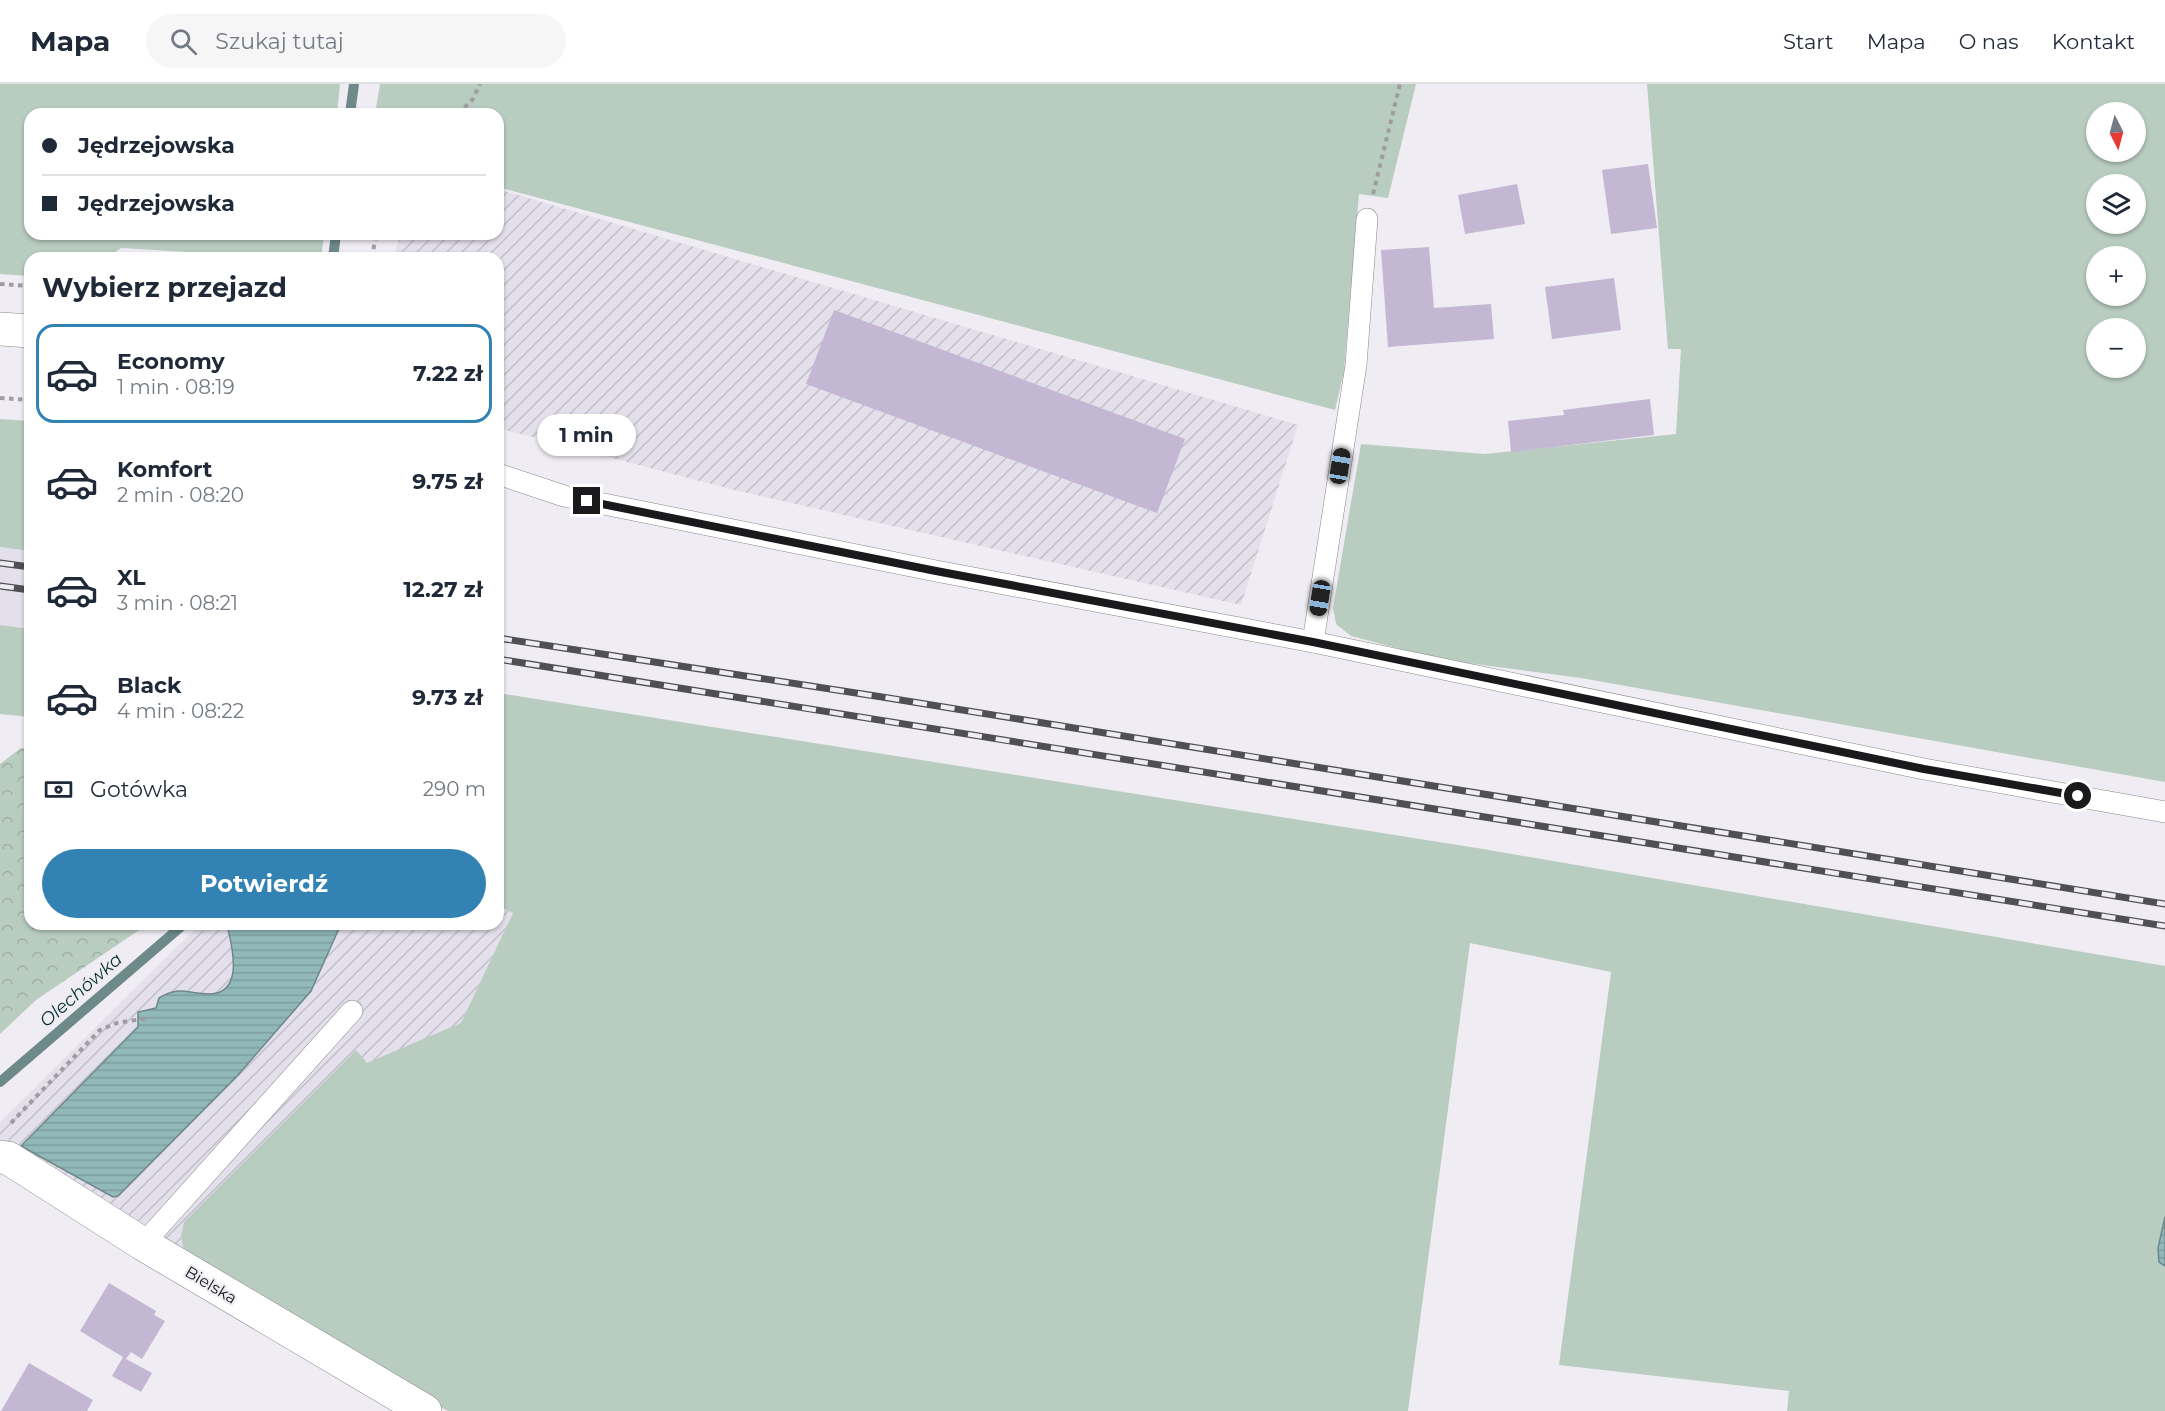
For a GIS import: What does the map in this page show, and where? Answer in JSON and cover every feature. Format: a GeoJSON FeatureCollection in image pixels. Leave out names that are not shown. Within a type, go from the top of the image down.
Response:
{"type":"FeatureCollection","features":[{"type":"Feature","properties":{"kind":"street"},"geometry":{"type":"LineString","coordinates":[[0,329],[24,331]]}},
{"type":"Feature","properties":{"kind":"street","name":"Bielska"},"geometry":{"type":"LineString","coordinates":[[3,1142],[9,1158],[143,1244],[424,1411]]}},
{"type":"Feature","properties":{"kind":"lane"},"geometry":{"type":"LineString","coordinates":[[1313,642],[1356,365],[1367,219]]}},
{"type":"Feature","properties":{"kind":"lane"},"geometry":{"type":"LineString","coordinates":[[504,476],[564,496],[947,573],[1313,642],[1924,769],[2165,812]]}},
{"type":"Feature","properties":{"kind":"lane"},"geometry":{"type":"LineString","coordinates":[[143,1244],[352,1011]]}},
{"type":"Feature","properties":{"kind":"path"},"geometry":{"type":"LineString","coordinates":[[464,108],[473,99],[480,84]]}},
{"type":"Feature","properties":{"kind":"path"},"geometry":{"type":"LineString","coordinates":[[1367,219],[1400,84]]}},
{"type":"Feature","properties":{"kind":"path"},"geometry":{"type":"LineString","coordinates":[[0,284],[24,286]]}},
{"type":"Feature","properties":{"kind":"path"},"geometry":{"type":"LineString","coordinates":[[0,398],[24,400]]}},
{"type":"Feature","properties":{"kind":"path"},"geometry":{"type":"LineString","coordinates":[[3,1142],[100,1029],[117,1023],[148,1018]]}},
{"type":"Feature","properties":{"kind":"shaded area"},"geometry":{"type":"Polygon","coordinates":[[[504,191],[1298,425],[1241,605],[734,490],[504,430],[504,252],[396,252],[398,240],[504,240],[504,191]]]}},
{"type":"Feature","properties":{"kind":"shaded area"},"geometry":{"type":"Polygon","coordinates":[[[0,547],[24,550],[24,628],[0,625],[0,547]]]}},
{"type":"Feature","properties":{"kind":"shaded area"},"geometry":{"type":"Polygon","coordinates":[[[504,909],[513,913],[461,1024],[367,1064],[356,1051],[186,1261],[0,1146],[0,1122],[194,930],[504,930],[504,909]]]}},
{"type":"Feature","properties":{"kind":"green space"},"geometry":{"type":"Polygon","coordinates":[[[0,84],[340,84],[338,108],[24,108],[24,240],[323,240],[322,252],[187,252],[121,248],[116,252],[24,252],[24,276],[0,274],[0,84]]]}},
{"type":"Feature","properties":{"kind":"green space"},"geometry":{"type":"Polygon","coordinates":[[[380,84],[1416,84],[1388,198],[1359,194],[1344,371],[1335,410],[504,189],[504,108],[376,108],[380,84]]]}},
{"type":"Feature","properties":{"kind":"green space"},"geometry":{"type":"Polygon","coordinates":[[[1647,84],[2165,84],[2165,782],[1581,678],[1438,659],[1351,636],[1336,624],[1333,608],[1361,444],[1485,454],[1676,434],[1681,349],[1668,349],[1647,84]]]}},
{"type":"Feature","properties":{"kind":"green space"},"geometry":{"type":"Polygon","coordinates":[[[0,419],[24,421],[24,550],[0,547],[0,419]]]}},
{"type":"Feature","properties":{"kind":"green space"},"geometry":{"type":"Polygon","coordinates":[[[0,625],[24,628],[24,716],[0,714],[0,625]]]}},
{"type":"Feature","properties":{"kind":"green space"},"geometry":{"type":"Polygon","coordinates":[[[504,694],[1483,849],[2165,966],[2165,1411],[1787,1411],[1789,1391],[1559,1365],[1611,972],[1470,943],[1408,1411],[448,1411],[186,1261],[181,1236],[184,1222],[356,1050],[367,1063],[461,1023],[513,913],[504,909],[504,694]]]}},
{"type":"Feature","properties":{"kind":"green space"},"geometry":{"type":"Polygon","coordinates":[[[21,748],[24,748],[24,930],[139,930],[36,1000],[0,1034],[0,764],[21,748]]]}},
{"type":"Feature","properties":{"kind":"water"},"geometry":{"type":"Polygon","coordinates":[[[228,930],[338,930],[311,991],[238,1075],[118,1196],[113,1197],[21,1146],[138,1027],[138,1012],[156,1008],[159,998],[172,992],[209,994],[220,992],[228,986],[232,978],[233,967],[228,930]]]}},
{"type":"Feature","properties":{"kind":"water"},"geometry":{"type":"Polygon","coordinates":[[[2165,1217],[2165,1266],[2159,1262],[2158,1248],[2165,1217]]]}},
{"type":"Feature","properties":{"kind":"building"},"geometry":{"type":"Polygon","coordinates":[[[1648,164],[1657,228],[1611,234],[1602,170],[1648,164]]]}},
{"type":"Feature","properties":{"kind":"building"},"geometry":{"type":"Polygon","coordinates":[[[1517,184],[1525,224],[1465,234],[1458,195],[1517,184]]]}},
{"type":"Feature","properties":{"kind":"building"},"geometry":{"type":"Polygon","coordinates":[[[1429,247],[1434,308],[1491,304],[1494,339],[1388,347],[1381,250],[1429,247]]]}},
{"type":"Feature","properties":{"kind":"building"},"geometry":{"type":"Polygon","coordinates":[[[1614,278],[1621,330],[1552,339],[1545,287],[1614,278]]]}},
{"type":"Feature","properties":{"kind":"building"},"geometry":{"type":"Polygon","coordinates":[[[834,310],[1185,439],[1157,513],[806,384],[834,310]]]}},
{"type":"Feature","properties":{"kind":"building"},"geometry":{"type":"Polygon","coordinates":[[[1650,399],[1654,435],[1511,452],[1508,421],[1564,415],[1563,410],[1650,399]]]}},
{"type":"Feature","properties":{"kind":"building"},"geometry":{"type":"Polygon","coordinates":[[[109,1283],[156,1311],[154,1315],[165,1321],[142,1359],[131,1352],[126,1359],[152,1373],[141,1392],[112,1376],[123,1357],[80,1331],[109,1283]]]}},
{"type":"Feature","properties":{"kind":"building"},"geometry":{"type":"Polygon","coordinates":[[[29,1363],[93,1400],[87,1411],[1,1411],[29,1363]]]}},
{"type":"Feature","properties":{"kind":"waterway","name":"Olechówka"},"geometry":{"type":"LineString","coordinates":[[351,108],[354,84]]}},
{"type":"Feature","properties":{"kind":"waterway","name":"Olechówka"},"geometry":{"type":"LineString","coordinates":[[334,252],[335,240]]}},
{"type":"Feature","properties":{"kind":"waterway","name":"Olechówka"},"geometry":{"type":"LineString","coordinates":[[0,1082],[177,930]]}},
{"type":"Feature","properties":{"kind":"railway"},"geometry":{"type":"LineString","coordinates":[[0,563],[24,566]]}},
{"type":"Feature","properties":{"kind":"railway"},"geometry":{"type":"LineString","coordinates":[[0,586],[24,589]]}},
{"type":"Feature","properties":{"kind":"railway"},"geometry":{"type":"LineString","coordinates":[[504,639],[882,697],[2165,904]]}},
{"type":"Feature","properties":{"kind":"railway"},"geometry":{"type":"LineString","coordinates":[[504,660],[2165,926]]}},
{"type":"Feature","properties":{"kind":"route"},"geometry":{"type":"LineString","coordinates":[[587,501],[936,571],[1313,642],[1924,769],[2078,796]]}}]}
